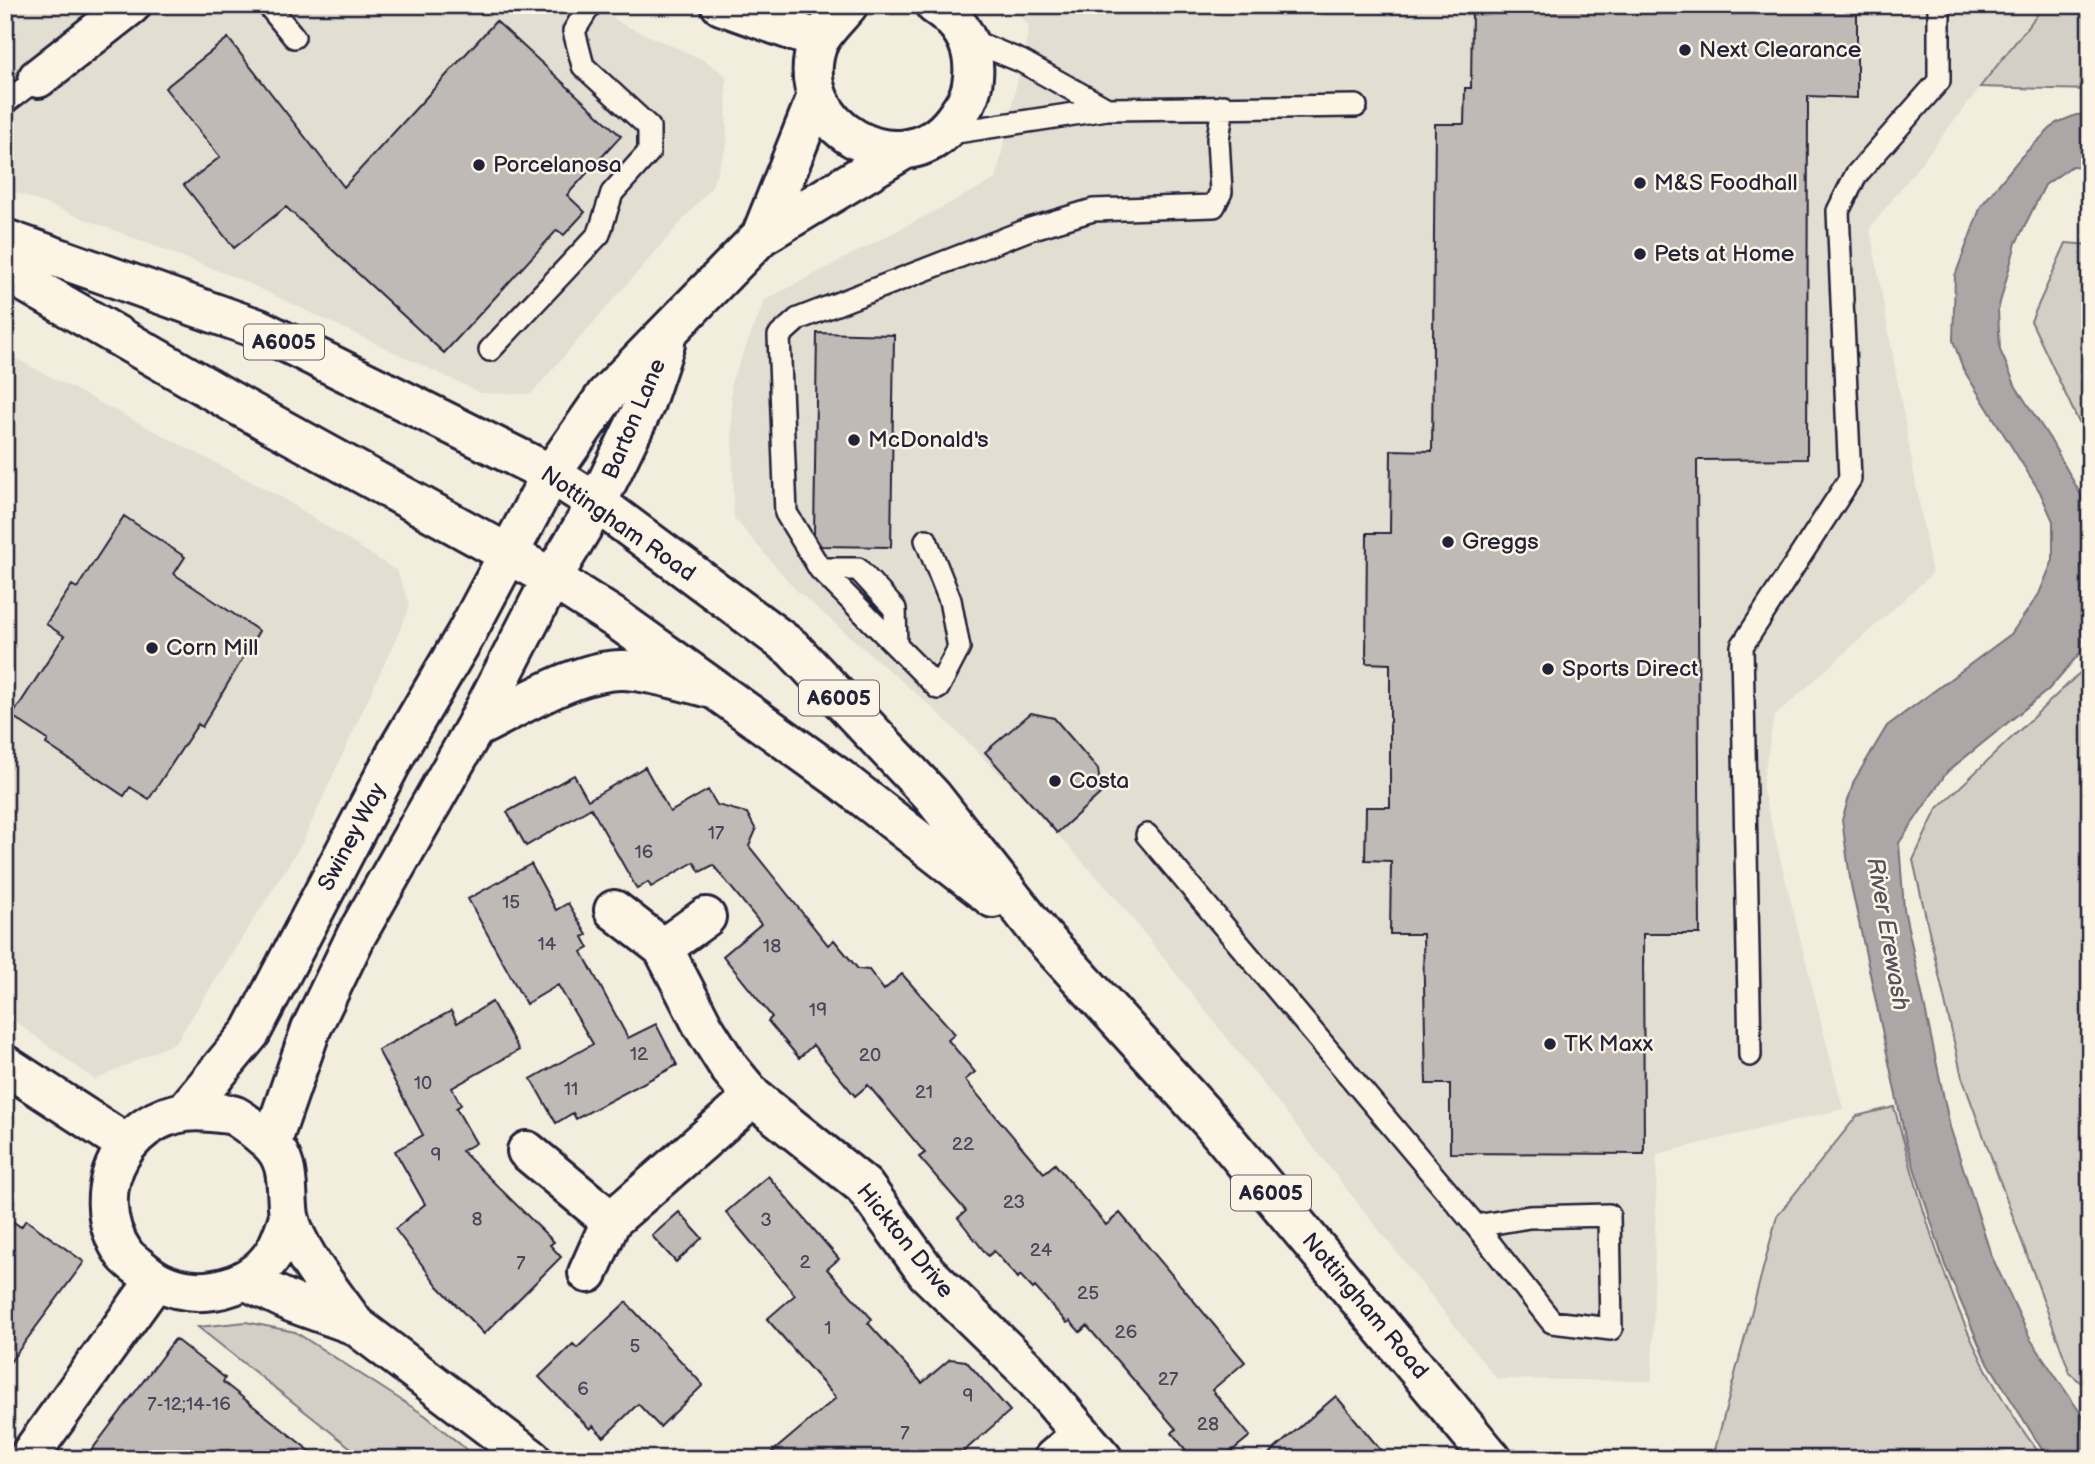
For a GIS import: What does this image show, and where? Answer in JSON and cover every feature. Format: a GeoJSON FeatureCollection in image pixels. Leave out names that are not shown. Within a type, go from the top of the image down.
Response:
{"type":"FeatureCollection","features":[{"type":"Feature","properties":{"kind":"street"},"geometry":{"type":"LineString","coordinates":[[38,78],[131,5]]}},
{"type":"Feature","properties":{"kind":"street"},"geometry":{"type":"LineString","coordinates":[[721,5],[819,40],[848,5]]}},
{"type":"Feature","properties":{"kind":"street"},"geometry":{"type":"LineString","coordinates":[[936,5],[953,17],[967,39],[974,69],[968,101],[944,134]]}},
{"type":"Feature","properties":{"kind":"street","name":"Barton Lane"},"geometry":{"type":"LineString","coordinates":[[761,236],[817,96],[814,57],[819,40]]}},
{"type":"Feature","properties":{"kind":"street","name":"Barton Lane"},"geometry":{"type":"LineString","coordinates":[[817,96],[836,127],[872,148],[902,151]]}},
{"type":"Feature","properties":{"kind":"street","name":"Barton Lane"},"geometry":{"type":"LineString","coordinates":[[551,474],[606,396],[669,334],[761,236],[902,151],[944,134]]}},
{"type":"Feature","properties":{"kind":"street","name":"Nottingham Road"},"geometry":{"type":"LineString","coordinates":[[5,239],[259,329],[551,474],[597,503],[792,648],[932,796],[1042,936],[1212,1123],[1492,1459]]}},
{"type":"Feature","properties":{"kind":"street","name":"Nottingham Road"},"geometry":{"type":"LineString","coordinates":[[5,271],[241,407],[552,578],[618,620],[841,779],[1042,936]]}},
{"type":"Feature","properties":{"kind":"street","name":"Barton Lane"},"geometry":{"type":"LineString","coordinates":[[597,503],[644,406],[669,334]]}},
{"type":"Feature","properties":{"kind":"street","name":"Swiney Way"},"geometry":{"type":"LineString","coordinates":[[187,1109],[251,1032],[397,750],[509,555],[551,474]]}},
{"type":"Feature","properties":{"kind":"street"},"geometry":{"type":"LineString","coordinates":[[271,1144],[310,1029],[357,934],[474,729],[552,578],[597,503]]}},
{"type":"Feature","properties":{"kind":"street"},"geometry":{"type":"LineString","coordinates":[[474,729],[576,680],[622,670],[656,674],[710,688]]}},
{"type":"Feature","properties":{"kind":"street","name":"Hickton Drive"},"geometry":{"type":"LineString","coordinates":[[614,911],[663,948],[703,1026],[730,1069],[752,1097],[864,1186],[927,1273],[1027,1370],[1093,1446]]}},
{"type":"Feature","properties":{"kind":"street"},"geometry":{"type":"LineString","coordinates":[[663,948],[706,917]]}},
{"type":"Feature","properties":{"kind":"street"},"geometry":{"type":"LineString","coordinates":[[5,1065],[126,1144]]}},
{"type":"Feature","properties":{"kind":"street"},"geometry":{"type":"LineString","coordinates":[[587,1273],[611,1221],[752,1097]]}},
{"type":"Feature","properties":{"kind":"street"},"geometry":{"type":"LineString","coordinates":[[187,1109],[234,1115],[271,1144],[289,1178],[289,1217],[274,1253],[245,1280],[216,1291],[184,1291],[155,1281],[125,1255],[109,1220],[109,1180],[126,1144],[153,1120],[187,1109]]}},
{"type":"Feature","properties":{"kind":"street"},"geometry":{"type":"LineString","coordinates":[[527,1150],[611,1221]]}},
{"type":"Feature","properties":{"kind":"street"},"geometry":{"type":"LineString","coordinates":[[289,1217],[306,1254],[355,1325]]}},
{"type":"Feature","properties":{"kind":"street"},"geometry":{"type":"LineString","coordinates":[[245,1280],[355,1325],[532,1459]]}},
{"type":"Feature","properties":{"kind":"street"},"geometry":{"type":"LineString","coordinates":[[27,1459],[155,1281]]}},
{"type":"Feature","properties":{"kind":"street"},"geometry":{"type":"LineString","coordinates":[[1053,1459],[1093,1446]]}},
{"type":"Feature","properties":{"kind":"lane"},"geometry":{"type":"LineString","coordinates":[[268,5],[294,37]]}},
{"type":"Feature","properties":{"kind":"lane"},"geometry":{"type":"LineString","coordinates":[[490,350],[599,234],[612,193],[649,152],[649,127],[583,66],[574,31],[590,5]]}},
{"type":"Feature","properties":{"kind":"lane"},"geometry":{"type":"LineString","coordinates":[[1750,1055],[1741,646],[1850,479],[1838,211],[1856,175],[1939,81],[1939,5]]}},
{"type":"Feature","properties":{"kind":"lane"},"geometry":{"type":"LineString","coordinates":[[967,39],[1021,61],[1107,109]]}},
{"type":"Feature","properties":{"kind":"lane"},"geometry":{"type":"LineString","coordinates":[[5,103],[38,78]]}},
{"type":"Feature","properties":{"kind":"lane"},"geometry":{"type":"LineString","coordinates":[[926,540],[950,600],[959,648],[938,688],[820,569],[786,513],[779,336],[798,319],[1030,229],[1093,210],[1214,206],[1221,192],[1218,139],[1223,106]]}},
{"type":"Feature","properties":{"kind":"lane"},"geometry":{"type":"LineString","coordinates":[[944,134],[1107,109],[1356,106]]}},
{"type":"Feature","properties":{"kind":"lane"},"geometry":{"type":"LineString","coordinates":[[1147,835],[1476,1226],[1552,1322],[1611,1329],[1609,1215],[1529,1217],[1476,1226]]}},
{"type":"Feature","properties":{"kind":"shaded area"},"geometry":{"type":"Polygon","coordinates":[[[5,5],[595,5],[624,25],[702,59],[726,75],[727,145],[711,188],[531,394],[481,393],[239,279],[5,188],[5,5]]]}},
{"type":"Feature","properties":{"kind":"shaded area"},"geometry":{"type":"Polygon","coordinates":[[[1013,5],[2045,5],[1870,228],[1932,574],[1774,717],[1762,786],[1843,1109],[1657,1154],[1652,1381],[1497,1379],[1117,899],[1020,794],[937,712],[796,590],[734,518],[731,383],[765,300],[996,179],[1029,27],[1013,5]]]}},
{"type":"Feature","properties":{"kind":"shaded area"},"geometry":{"type":"Polygon","coordinates":[[[2045,5],[2090,5],[2090,90],[1980,87],[2045,5]]]}},
{"type":"Feature","properties":{"kind":"shaded area"},"geometry":{"type":"Polygon","coordinates":[[[2066,243],[2090,245],[2090,446],[2031,321],[2066,243]]]}},
{"type":"Feature","properties":{"kind":"shaded area"},"geometry":{"type":"Polygon","coordinates":[[[5,353],[279,496],[397,571],[409,603],[408,612],[301,845],[176,1042],[95,1080],[5,1014],[5,353]]]}},
{"type":"Feature","properties":{"kind":"shaded area"},"geometry":{"type":"Polygon","coordinates":[[[2090,663],[2090,1391],[2070,1373],[1962,1077],[1913,860],[1937,809],[2090,663]]]}},
{"type":"Feature","properties":{"kind":"shaded area"},"geometry":{"type":"Polygon","coordinates":[[[1894,1107],[1935,1246],[1969,1335],[2015,1419],[2044,1459],[1704,1459],[1715,1450],[1777,1216],[1857,1116],[1894,1107]]]}},
{"type":"Feature","properties":{"kind":"shaded area"},"geometry":{"type":"Polygon","coordinates":[[[246,1322],[295,1332],[426,1416],[478,1459],[365,1459],[198,1327],[246,1322]]]}},
{"type":"Feature","properties":{"kind":"water","name":"River Erewash"},"geometry":{"type":"Polygon","coordinates":[[[2090,114],[2090,168],[2072,166],[2045,185],[2016,243],[1998,310],[2000,350],[2016,387],[2050,439],[2082,497],[2090,524],[2090,611],[2080,653],[2048,690],[1947,772],[1899,843],[1904,909],[1950,1127],[1991,1255],[2031,1340],[2090,1427],[2090,1459],[2048,1459],[1984,1356],[1945,1265],[1906,1142],[1851,885],[1842,820],[1854,781],[1887,726],[2011,634],[2039,594],[2053,560],[2053,521],[2040,492],[1963,369],[1953,340],[1955,276],[1981,206],[2021,157],[2056,123],[2076,115],[2090,114]]]}},
{"type":"Feature","properties":{"kind":"building"},"geometry":{"type":"Polygon","coordinates":[[[1503,5],[1857,5],[1857,98],[1808,96],[1807,459],[1697,460],[1700,934],[1643,934],[1644,1154],[1450,1153],[1450,1084],[1426,1084],[1423,934],[1390,934],[1391,861],[1365,860],[1366,807],[1390,807],[1390,664],[1366,663],[1367,533],[1390,533],[1391,450],[1432,451],[1435,124],[1464,124],[1465,88],[1471,88],[1472,9],[1503,8],[1503,5]]]}},
{"type":"Feature","properties":{"kind":"building","name":"Porcelanosa"},"geometry":{"type":"Polygon","coordinates":[[[496,21],[621,136],[567,195],[585,212],[564,235],[557,230],[444,353],[286,207],[234,248],[184,185],[220,157],[165,88],[228,38],[344,187],[496,21]]]}},
{"type":"Feature","properties":{"kind":"building","name":"McDonald's"},"geometry":{"type":"Polygon","coordinates":[[[817,333],[894,335],[891,547],[821,546],[814,535],[817,333]]]}},
{"type":"Feature","properties":{"kind":"building","name":"Corn Mill"},"geometry":{"type":"Polygon","coordinates":[[[124,516],[185,557],[174,574],[259,631],[202,727],[198,724],[149,799],[130,787],[124,796],[46,744],[48,740],[12,716],[64,636],[46,624],[72,585],[77,588],[124,516]]]}},
{"type":"Feature","properties":{"kind":"building","name":"Costa"},"geometry":{"type":"Polygon","coordinates":[[[1031,713],[1054,718],[1098,769],[1101,793],[1057,833],[985,752],[1031,713]]]}},
{"type":"Feature","properties":{"kind":"building"},"geometry":{"type":"Polygon","coordinates":[[[645,767],[670,812],[708,790],[717,805],[747,813],[756,830],[749,846],[828,945],[834,940],[858,969],[869,970],[884,990],[902,974],[955,1034],[948,1040],[975,1072],[965,1080],[1044,1173],[1055,1164],[1106,1225],[1120,1213],[1245,1362],[1212,1390],[1250,1436],[1222,1459],[1193,1459],[1172,1433],[1176,1429],[1087,1326],[1080,1332],[1070,1321],[1067,1323],[1035,1287],[1033,1289],[1020,1275],[1018,1278],[994,1251],[988,1256],[958,1218],[966,1211],[919,1157],[925,1153],[868,1085],[855,1096],[813,1045],[799,1058],[768,1021],[772,1017],[723,956],[761,924],[713,865],[700,872],[694,862],[651,887],[648,882],[637,889],[591,808],[526,846],[507,812],[574,775],[588,800],[645,767]]]}},
{"type":"Feature","properties":{"kind":"building"},"geometry":{"type":"Polygon","coordinates":[[[531,864],[556,910],[568,903],[587,935],[583,937],[589,948],[582,952],[628,1038],[656,1024],[677,1065],[576,1119],[573,1113],[556,1123],[531,1079],[593,1044],[558,985],[526,1004],[468,899],[531,864]]]}},
{"type":"Feature","properties":{"kind":"building"},"geometry":{"type":"Polygon","coordinates":[[[492,1002],[519,1050],[452,1088],[461,1105],[456,1108],[476,1143],[462,1151],[554,1242],[550,1245],[561,1257],[484,1334],[438,1286],[395,1229],[425,1204],[395,1151],[423,1135],[378,1050],[451,1011],[457,1023],[492,1002]]]}},
{"type":"Feature","properties":{"kind":"building"},"geometry":{"type":"Polygon","coordinates":[[[768,1176],[839,1259],[827,1269],[872,1319],[868,1323],[922,1383],[950,1359],[966,1361],[1010,1411],[955,1459],[764,1459],[836,1398],[767,1319],[795,1295],[726,1212],[768,1176]]]}},
{"type":"Feature","properties":{"kind":"building"},"geometry":{"type":"Polygon","coordinates":[[[679,1212],[702,1238],[676,1262],[652,1236],[679,1212]]]}},
{"type":"Feature","properties":{"kind":"building"},"geometry":{"type":"Polygon","coordinates":[[[5,1216],[21,1227],[26,1220],[84,1262],[5,1369],[5,1216]]]}},
{"type":"Feature","properties":{"kind":"building"},"geometry":{"type":"Polygon","coordinates":[[[626,1302],[703,1385],[660,1427],[638,1404],[604,1437],[593,1426],[590,1429],[539,1377],[573,1344],[577,1348],[626,1302]]]}},
{"type":"Feature","properties":{"kind":"building"},"geometry":{"type":"Polygon","coordinates":[[[175,1339],[225,1378],[223,1382],[320,1459],[85,1459],[175,1339]]]}},
{"type":"Feature","properties":{"kind":"building"},"geometry":{"type":"Polygon","coordinates":[[[1336,1396],[1388,1459],[1263,1459],[1336,1396]]]}},
{"type":"Feature","properties":{"kind":"place","name":"Next Clearance"},"geometry":{"type":"Point","coordinates":[1685,50]}},
{"type":"Feature","properties":{"kind":"place","name":"Porcelanosa"},"geometry":{"type":"Point","coordinates":[479,165]}},
{"type":"Feature","properties":{"kind":"place","name":"M&S Foodhall"},"geometry":{"type":"Point","coordinates":[1640,183]}},
{"type":"Feature","properties":{"kind":"place","name":"Pets at Home"},"geometry":{"type":"Point","coordinates":[1640,254]}},
{"type":"Feature","properties":{"kind":"place","name":"McDonald's"},"geometry":{"type":"Point","coordinates":[854,440]}},
{"type":"Feature","properties":{"kind":"place","name":"Greggs"},"geometry":{"type":"Point","coordinates":[1448,542]}},
{"type":"Feature","properties":{"kind":"place","name":"Corn Mill"},"geometry":{"type":"Point","coordinates":[152,648]}},
{"type":"Feature","properties":{"kind":"place","name":"Sports Direct"},"geometry":{"type":"Point","coordinates":[1548,669]}},
{"type":"Feature","properties":{"kind":"place","name":"Costa"},"geometry":{"type":"Point","coordinates":[1055,781]}},
{"type":"Feature","properties":{"kind":"place","name":"TK Maxx"},"geometry":{"type":"Point","coordinates":[1550,1044]}}]}
